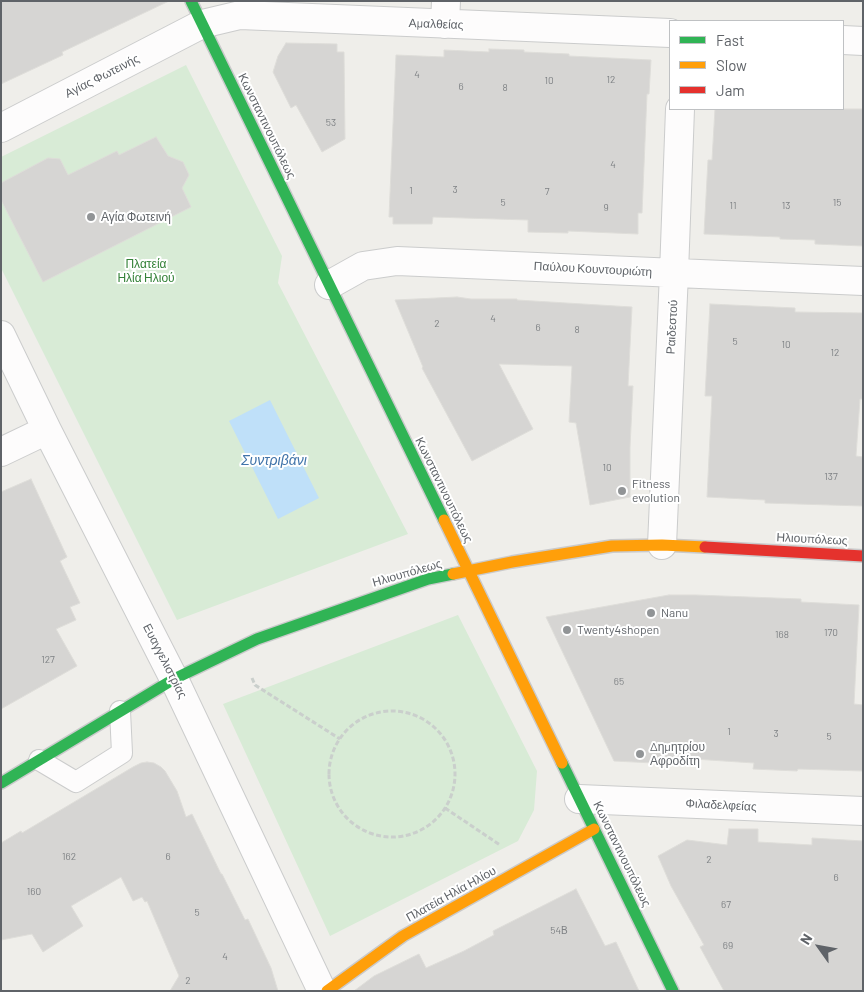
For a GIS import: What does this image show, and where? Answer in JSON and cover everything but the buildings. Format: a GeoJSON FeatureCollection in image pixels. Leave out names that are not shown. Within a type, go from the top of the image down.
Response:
{"type":"FeatureCollection","features":[{"type":"Feature","properties":{"kind":"main road","name":"Κωνσταντινουπόλεως"},"geometry":{"type":"LineString","coordinates":[[197,13],[673,991]]}},
{"type":"Feature","properties":{"kind":"main road","name":"Ηλιουπόλεως"},"geometry":{"type":"LineString","coordinates":[[1,783],[174,679],[257,639],[380,594],[428,580],[468,571],[612,546],[662,545],[863,556]]}},
{"type":"Feature","properties":{"kind":"main road","name":"Πλατεία Ηλία Ηλίου"},"geometry":{"type":"LineString","coordinates":[[327,991],[403,936],[594,829]]}},
{"type":"Feature","properties":{"kind":"street","name":"Αμαλθείας"},"geometry":{"type":"LineString","coordinates":[[197,13],[240,15],[446,13],[669,33]]}},
{"type":"Feature","properties":{"kind":"street","name":"Αγίας Φωτεινής"},"geometry":{"type":"LineString","coordinates":[[1,128],[197,13]]}},
{"type":"Feature","properties":{"kind":"street"},"geometry":{"type":"LineString","coordinates":[[844,40],[863,41]]}},
{"type":"Feature","properties":{"kind":"street","name":"Ραιδεστού"},"geometry":{"type":"LineString","coordinates":[[662,545],[680,110]]}},
{"type":"Feature","properties":{"kind":"street","name":"Παύλου Κουντουριώτη"},"geometry":{"type":"LineString","coordinates":[[329,285],[363,266],[396,261],[863,281]]}},
{"type":"Feature","properties":{"kind":"street","name":"Ευαγγελιστρίας"},"geometry":{"type":"LineString","coordinates":[[1,335],[47,430],[174,679],[322,991]]}},
{"type":"Feature","properties":{"kind":"street"},"geometry":{"type":"LineString","coordinates":[[1,452],[47,430]]}},
{"type":"Feature","properties":{"kind":"street","name":"Φιλαδελφείας"},"geometry":{"type":"LineString","coordinates":[[580,799],[863,811]]}},
{"type":"Feature","properties":{"kind":"lane"},"geometry":{"type":"LineString","coordinates":[[39,760],[76,782],[122,753],[120,712]]}},
{"type":"Feature","properties":{"kind":"path"},"geometry":{"type":"LineString","coordinates":[[239,648],[255,685],[340,739]]}},
{"type":"Feature","properties":{"kind":"path"},"geometry":{"type":"LineString","coordinates":[[392,711],[411,714],[430,723],[444,738],[453,756],[456,776],[452,796],[442,814],[426,827],[410,835],[390,837],[372,834],[354,825],[341,811],[332,794],[329,776],[332,757],[340,739],[354,724],[372,714],[392,711]]}},
{"type":"Feature","properties":{"kind":"path"},"geometry":{"type":"LineString","coordinates":[[445,808],[504,848],[519,872]]}},
{"type":"Feature","properties":{"kind":"green space","name":"Πλατεία Ηλία Ηλιού"},"geometry":{"type":"Polygon","coordinates":[[[186,65],[282,256],[278,283],[408,534],[177,620],[1,268],[1,157],[186,65]]]}},
{"type":"Feature","properties":{"kind":"green space"},"geometry":{"type":"Polygon","coordinates":[[[458,615],[537,771],[534,810],[518,841],[330,936],[223,704],[458,615]]]}},
{"type":"Feature","properties":{"kind":"water","name":"Συντριβάνι"},"geometry":{"type":"Polygon","coordinates":[[[270,400],[319,498],[278,519],[229,421],[270,400]]]}},
{"type":"Feature","properties":{"kind":"traffic: fast"},"geometry":{"type":"LineString","coordinates":[[191,1],[444,520]]}},
{"type":"Feature","properties":{"kind":"traffic: fast"},"geometry":{"type":"LineString","coordinates":[[1,783],[174,679],[257,639],[428,579],[453,574]]}},
{"type":"Feature","properties":{"kind":"traffic: fast"},"geometry":{"type":"LineString","coordinates":[[562,763],[673,991]]}},
{"type":"Feature","properties":{"kind":"traffic: slow"},"geometry":{"type":"LineString","coordinates":[[444,520],[562,763]]}},
{"type":"Feature","properties":{"kind":"traffic: slow"},"geometry":{"type":"LineString","coordinates":[[453,574],[512,562],[612,546],[662,545],[705,547]]}},
{"type":"Feature","properties":{"kind":"traffic: slow"},"geometry":{"type":"LineString","coordinates":[[327,991],[403,936],[594,829]]}},
{"type":"Feature","properties":{"kind":"traffic: jam"},"geometry":{"type":"LineString","coordinates":[[705,547],[863,556]]}},
{"type":"Feature","properties":{"kind":"place","name":"Αγία Φωτεινή"},"geometry":{"type":"Point","coordinates":[91,217]}},
{"type":"Feature","properties":{"kind":"place","name":"Fitness evolution"},"geometry":{"type":"Point","coordinates":[622,491]}},
{"type":"Feature","properties":{"kind":"place","name":"Nanu"},"geometry":{"type":"Point","coordinates":[651,613]}},
{"type":"Feature","properties":{"kind":"place","name":"Twenty4shopen"},"geometry":{"type":"Point","coordinates":[567,630]}},
{"type":"Feature","properties":{"kind":"place","name":"Δημητρίου Αφροδίτη"},"geometry":{"type":"Point","coordinates":[640,754]}}]}
